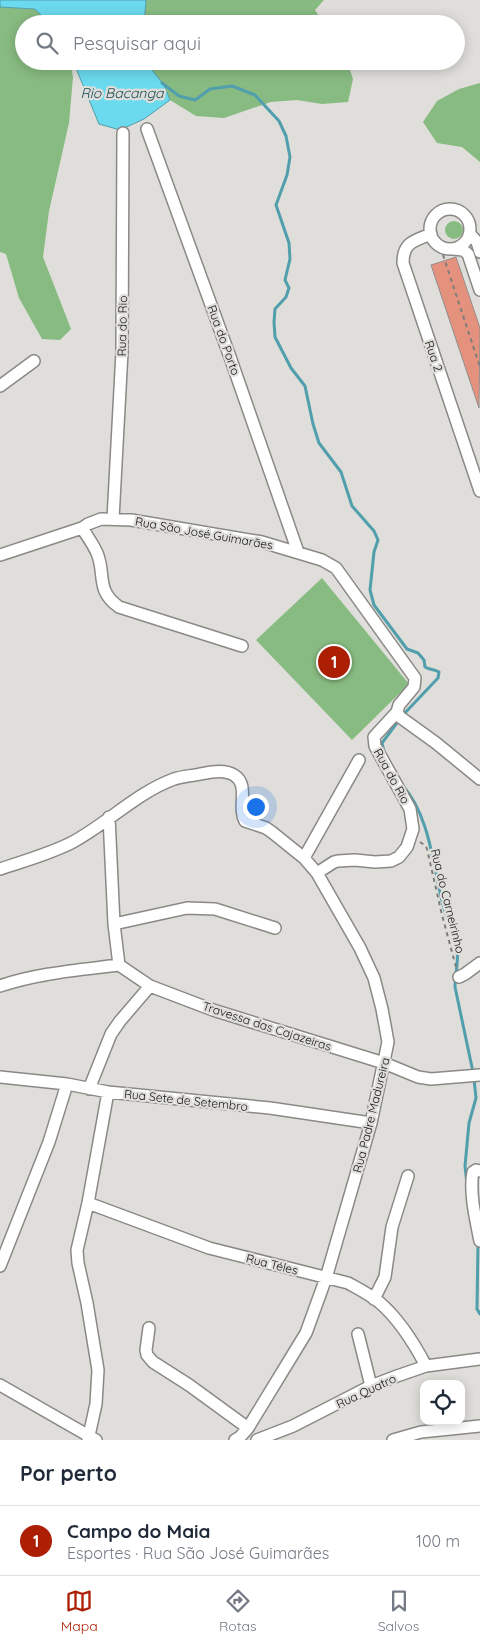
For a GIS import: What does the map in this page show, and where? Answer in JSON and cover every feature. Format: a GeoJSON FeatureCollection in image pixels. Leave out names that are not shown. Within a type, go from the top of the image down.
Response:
{"type":"FeatureCollection","features":[{"type":"Feature","properties":{"kind":"street","name":"Rua do Porto"},"geometry":{"type":"LineString","coordinates":[[147,129],[230,357],[298,552]]}},
{"type":"Feature","properties":{"kind":"street","name":"Rua do Rio"},"geometry":{"type":"LineString","coordinates":[[113,519],[122,352],[123,133]]}},
{"type":"Feature","properties":{"kind":"street"},"geometry":{"type":"LineString","coordinates":[[448,252],[464,244],[470,234],[466,217],[456,210],[450,209],[435,217],[432,222],[431,234],[437,244],[448,252],[463,250],[468,254],[480,290]]}},
{"type":"Feature","properties":{"kind":"street","name":"Rua 2"},"geometry":{"type":"LineString","coordinates":[[431,234],[409,243],[404,253],[403,263],[480,491]]}},
{"type":"Feature","properties":{"kind":"street"},"geometry":{"type":"LineString","coordinates":[[470,234],[477,242],[480,252]]}},
{"type":"Feature","properties":{"kind":"street"},"geometry":{"type":"LineString","coordinates":[[0,386],[34,361]]}},
{"type":"Feature","properties":{"kind":"street","name":"Rua São José Guimarães"},"geometry":{"type":"LineString","coordinates":[[0,556],[82,528],[101,519],[113,519],[131,520],[262,542],[322,560],[336,568],[414,676],[416,681],[414,687],[399,705],[401,717]]}},
{"type":"Feature","properties":{"kind":"street"},"geometry":{"type":"LineString","coordinates":[[82,528],[98,554],[102,585],[112,602],[119,607],[242,646]]}},
{"type":"Feature","properties":{"kind":"street","name":"Rua do Rio"},"geometry":{"type":"LineString","coordinates":[[401,717],[378,731],[374,741],[394,782],[410,809],[413,829],[409,842]]}},
{"type":"Feature","properties":{"kind":"street"},"geometry":{"type":"LineString","coordinates":[[401,717],[480,779]]}},
{"type":"Feature","properties":{"kind":"street"},"geometry":{"type":"LineString","coordinates":[[304,858],[359,760]]}},
{"type":"Feature","properties":{"kind":"street","name":"Rua Padre Madureira"},"geometry":{"type":"LineString","coordinates":[[0,869],[35,858],[71,843],[159,786],[176,778],[213,772],[226,772],[234,775],[239,780],[242,788],[242,811],[245,821],[266,828],[304,858],[317,874],[360,948],[374,978],[388,1042],[372,1122],[326,1278],[306,1333],[249,1434],[235,1440]]}},
{"type":"Feature","properties":{"kind":"street"},"geometry":{"type":"LineString","coordinates":[[0,986],[72,970],[119,964],[114,924],[109,817]]}},
{"type":"Feature","properties":{"kind":"street"},"geometry":{"type":"LineString","coordinates":[[317,874],[338,861],[391,861],[398,857],[409,842]]}},
{"type":"Feature","properties":{"kind":"street"},"geometry":{"type":"LineString","coordinates":[[114,924],[187,908],[215,909],[275,928]]}},
{"type":"Feature","properties":{"kind":"street"},"geometry":{"type":"LineString","coordinates":[[459,977],[480,963]]}},
{"type":"Feature","properties":{"kind":"street","name":"Travessa das Cajazeiras"},"geometry":{"type":"LineString","coordinates":[[119,964],[150,986],[212,1010],[384,1063],[431,1080],[480,1075]]}},
{"type":"Feature","properties":{"kind":"street"},"geometry":{"type":"LineString","coordinates":[[89,1089],[111,1034],[150,986]]}},
{"type":"Feature","properties":{"kind":"street","name":"Rua Sete de Setembro"},"geometry":{"type":"LineString","coordinates":[[0,1077],[67,1084],[108,1092],[270,1108],[372,1122]]}},
{"type":"Feature","properties":{"kind":"street"},"geometry":{"type":"LineString","coordinates":[[0,1266],[49,1142],[67,1084]]}},
{"type":"Feature","properties":{"kind":"street"},"geometry":{"type":"LineString","coordinates":[[0,1385],[91,1439],[98,1370],[76,1250],[88,1203],[108,1092]]}},
{"type":"Feature","properties":{"kind":"street"},"geometry":{"type":"LineString","coordinates":[[480,1171],[476,1170],[473,1172],[471,1180],[480,1241]]}},
{"type":"Feature","properties":{"kind":"street"},"geometry":{"type":"LineString","coordinates":[[374,1299],[385,1277],[392,1227],[408,1176]]}},
{"type":"Feature","properties":{"kind":"street","name":"Rua Téles"},"geometry":{"type":"LineString","coordinates":[[88,1203],[209,1248],[348,1283],[380,1303],[405,1332],[426,1366]]}},
{"type":"Feature","properties":{"kind":"street"},"geometry":{"type":"LineString","coordinates":[[149,1328],[146,1350],[152,1362],[189,1385],[249,1434]]}},
{"type":"Feature","properties":{"kind":"street"},"geometry":{"type":"LineString","coordinates":[[358,1334],[371,1386]]}},
{"type":"Feature","properties":{"kind":"street","name":"Rua Quatro"},"geometry":{"type":"LineString","coordinates":[[257,1440],[294,1426],[371,1386],[426,1366],[480,1360]]}},
{"type":"Feature","properties":{"kind":"street"},"geometry":{"type":"LineString","coordinates":[[393,1440],[421,1432],[480,1426]]}},
{"type":"Feature","properties":{"kind":"path"},"geometry":{"type":"LineString","coordinates":[[448,252],[480,367]]}},
{"type":"Feature","properties":{"kind":"path","name":"Rua do Carneirinho"},"geometry":{"type":"LineString","coordinates":[[409,842],[426,846],[459,977]]}},
{"type":"Feature","properties":{"kind":"green space"},"geometry":{"type":"Polygon","coordinates":[[[146,0],[324,0],[315,10],[318,15],[145,15],[146,0]]]}},
{"type":"Feature","properties":{"kind":"green space"},"geometry":{"type":"Polygon","coordinates":[[[0,7],[35,9],[41,15],[15,15],[15,70],[72,70],[73,77],[69,123],[49,211],[43,257],[71,329],[60,340],[42,339],[19,298],[6,254],[0,252],[0,7]]]}},
{"type":"Feature","properties":{"kind":"green space"},"geometry":{"type":"Polygon","coordinates":[[[152,70],[350,70],[353,79],[348,102],[322,104],[297,100],[271,102],[224,118],[196,116],[170,100],[164,85],[152,70]]]}},
{"type":"Feature","properties":{"kind":"green space"},"geometry":{"type":"Polygon","coordinates":[[[480,83],[480,162],[462,147],[437,143],[423,122],[437,101],[459,89],[480,83]]]}},
{"type":"Feature","properties":{"kind":"green space"},"geometry":{"type":"Polygon","coordinates":[[[450,221],[458,221],[463,226],[461,237],[450,239],[445,234],[445,226],[450,221]]]}},
{"type":"Feature","properties":{"kind":"green space"},"geometry":{"type":"Polygon","coordinates":[[[322,578],[409,684],[352,740],[256,640],[322,578]]]}},
{"type":"Feature","properties":{"kind":"water"},"geometry":{"type":"Polygon","coordinates":[[[0,0],[146,0],[145,15],[41,15],[35,9],[0,7],[0,0]]]}},
{"type":"Feature","properties":{"kind":"water","name":"Rio Bacanga"},"geometry":{"type":"Polygon","coordinates":[[[77,70],[152,70],[164,85],[170,100],[144,119],[120,130],[99,124],[77,70]]]}},
{"type":"Feature","properties":{"kind":"building"},"geometry":{"type":"Polygon","coordinates":[[[456,257],[480,328],[479,408],[431,265],[456,257]]]}},
{"type":"Feature","properties":{"kind":"waterway"},"geometry":{"type":"LineString","coordinates":[[162,83],[179,96],[195,100],[210,89],[232,86],[255,95],[279,121],[286,136],[290,157],[287,175],[276,205],[289,243],[290,259],[285,280],[289,288],[286,297],[275,309],[275,337],[291,368],[305,386],[319,443],[341,472],[352,506],[374,531],[378,540],[374,552],[370,590],[374,605],[407,649],[418,653],[424,660],[425,667],[439,672],[438,678],[403,715]]}},
{"type":"Feature","properties":{"kind":"waterway"},"geometry":{"type":"LineString","coordinates":[[385,755],[382,743],[399,720]]}},
{"type":"Feature","properties":{"kind":"waterway"},"geometry":{"type":"LineString","coordinates":[[403,786],[412,798],[424,825],[433,856],[442,901],[456,943],[458,957],[455,987],[473,1072]]}},
{"type":"Feature","properties":{"kind":"waterway"},"geometry":{"type":"LineString","coordinates":[[467,1184],[465,1166],[469,1123],[476,1098],[474,1079]]}},
{"type":"Feature","properties":{"kind":"waterway"},"geometry":{"type":"LineString","coordinates":[[478,1243],[477,1309],[480,1314]]}},
{"type":"Feature","properties":{"kind":"place","name":"Campo do Maia"},"geometry":{"type":"Point","coordinates":[334,662]}}]}
